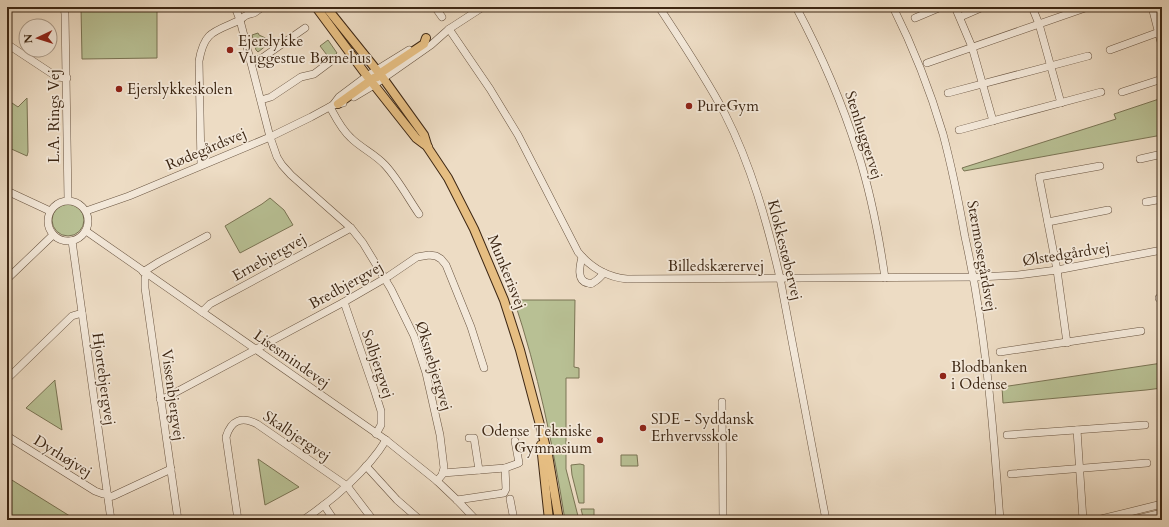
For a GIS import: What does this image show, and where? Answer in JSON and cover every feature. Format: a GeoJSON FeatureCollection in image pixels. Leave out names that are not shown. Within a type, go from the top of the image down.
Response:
{"type":"FeatureCollection","features":[{"type":"Feature","properties":{"kind":"main road","name":"Munkerisvej"},"geometry":{"type":"LineString","coordinates":[[316,7],[326,21],[415,122],[424,135],[428,148]]}},
{"type":"Feature","properties":{"kind":"main road","name":"Munkerisvej"},"geometry":{"type":"LineString","coordinates":[[326,7],[416,138],[428,148],[448,178],[489,262],[504,300],[520,350],[548,455],[559,520]]}},
{"type":"Feature","properties":{"kind":"main road"},"geometry":{"type":"LineString","coordinates":[[334,105],[424,44],[426,38]]}},
{"type":"Feature","properties":{"kind":"main road","name":"Munkerisvej"},"geometry":{"type":"LineString","coordinates":[[537,416],[546,482],[549,520]]}},
{"type":"Feature","properties":{"kind":"street","name":"L.A. Rings Vej"},"geometry":{"type":"LineString","coordinates":[[64,7],[67,78],[68,200]]}},
{"type":"Feature","properties":{"kind":"street","name":"Øksnebjergvej"},"geometry":{"type":"LineString","coordinates":[[235,7],[240,20],[270,137],[277,156],[282,165],[351,228],[363,243],[385,278],[414,336],[426,373],[440,435],[444,464],[443,473]]}},
{"type":"Feature","properties":{"kind":"street"},"geometry":{"type":"LineString","coordinates":[[201,164],[199,61],[204,43],[211,34],[219,28],[240,20],[262,7]]}},
{"type":"Feature","properties":{"kind":"street"},"geometry":{"type":"LineString","coordinates":[[435,7],[442,17]]}},
{"type":"Feature","properties":{"kind":"street"},"geometry":{"type":"LineString","coordinates":[[375,77],[431,44],[446,31],[483,7]]}},
{"type":"Feature","properties":{"kind":"street","name":"Klokkestøbervej"},"geometry":{"type":"LineString","coordinates":[[659,7],[692,56],[727,119],[758,194],[780,278],[826,520]]}},
{"type":"Feature","properties":{"kind":"street","name":"Stenhuggervej"},"geometry":{"type":"LineString","coordinates":[[796,7],[829,74],[858,153],[876,222],[885,278]]}},
{"type":"Feature","properties":{"kind":"street","name":"Stærmosegårdsvej"},"geometry":{"type":"LineString","coordinates":[[893,7],[919,65],[943,135],[956,191],[973,277],[984,350],[994,439],[1000,520]]}},
{"type":"Feature","properties":{"kind":"street"},"geometry":{"type":"LineString","coordinates":[[915,18],[941,7]]}},
{"type":"Feature","properties":{"kind":"street"},"geometry":{"type":"LineString","coordinates":[[955,7],[972,47],[993,121]]}},
{"type":"Feature","properties":{"kind":"street"},"geometry":{"type":"LineString","coordinates":[[960,17],[983,7]]}},
{"type":"Feature","properties":{"kind":"street"},"geometry":{"type":"LineString","coordinates":[[1032,7],[1039,24],[1061,103]]}},
{"type":"Feature","properties":{"kind":"street"},"geometry":{"type":"LineString","coordinates":[[927,63],[1088,7]]}},
{"type":"Feature","properties":{"kind":"street"},"geometry":{"type":"LineString","coordinates":[[1152,7],[1160,32],[1162,46]]}},
{"type":"Feature","properties":{"kind":"street"},"geometry":{"type":"LineString","coordinates":[[251,62],[262,58],[305,28]]}},
{"type":"Feature","properties":{"kind":"street"},"geometry":{"type":"LineString","coordinates":[[426,38],[446,31]]}},
{"type":"Feature","properties":{"kind":"street","name":"Billedskærervej"},"geometry":{"type":"LineString","coordinates":[[446,31],[490,89],[518,135],[535,166],[574,246],[582,257],[592,266],[604,273],[627,279],[973,277]]}},
{"type":"Feature","properties":{"kind":"street"},"geometry":{"type":"LineString","coordinates":[[1110,50],[1160,32]]}},
{"type":"Feature","properties":{"kind":"street"},"geometry":{"type":"LineString","coordinates":[[8,48],[57,77],[67,78]]}},
{"type":"Feature","properties":{"kind":"street"},"geometry":{"type":"LineString","coordinates":[[948,93],[1088,56]]}},
{"type":"Feature","properties":{"kind":"street"},"geometry":{"type":"LineString","coordinates":[[261,100],[272,97],[301,77],[314,74],[330,62]]}},
{"type":"Feature","properties":{"kind":"street"},"geometry":{"type":"LineString","coordinates":[[1122,92],[1162,79]]}},
{"type":"Feature","properties":{"kind":"street"},"geometry":{"type":"LineString","coordinates":[[959,130],[1101,92]]}},
{"type":"Feature","properties":{"kind":"street"},"geometry":{"type":"LineString","coordinates":[[334,105],[338,122],[346,133],[358,144],[374,155],[389,170],[418,214]]}},
{"type":"Feature","properties":{"kind":"street","name":"Rødegårdsvej"},"geometry":{"type":"LineString","coordinates":[[86,211],[129,196],[201,164],[270,137],[334,105]]}},
{"type":"Feature","properties":{"kind":"street"},"geometry":{"type":"LineString","coordinates":[[1140,159],[1162,154]]}},
{"type":"Feature","properties":{"kind":"street"},"geometry":{"type":"LineString","coordinates":[[1067,343],[1057,270],[1040,177],[1100,166]]}},
{"type":"Feature","properties":{"kind":"street"},"geometry":{"type":"LineString","coordinates":[[7,191],[50,211]]}},
{"type":"Feature","properties":{"kind":"street"},"geometry":{"type":"LineString","coordinates":[[1146,202],[1162,199]]}},
{"type":"Feature","properties":{"kind":"street"},"geometry":{"type":"LineString","coordinates":[[68,200],[79,203],[86,211],[88,221],[86,231],[80,237],[72,241],[62,240],[54,235],[50,231],[48,224],[50,211],[56,204],[68,200]]}},
{"type":"Feature","properties":{"kind":"street"},"geometry":{"type":"LineString","coordinates":[[1048,222],[1108,210]]}},
{"type":"Feature","properties":{"kind":"street","name":"Ernebjergvej"},"geometry":{"type":"LineString","coordinates":[[202,312],[210,304],[351,228]]}},
{"type":"Feature","properties":{"kind":"street","name":"Lisesmindevej"},"geometry":{"type":"LineString","coordinates":[[86,231],[386,440],[437,481],[476,520]]}},
{"type":"Feature","properties":{"kind":"street"},"geometry":{"type":"LineString","coordinates":[[7,279],[54,235]]}},
{"type":"Feature","properties":{"kind":"street"},"geometry":{"type":"LineString","coordinates":[[145,273],[159,262],[207,236]]}},
{"type":"Feature","properties":{"kind":"street","name":"Hjortebjergvej"},"geometry":{"type":"LineString","coordinates":[[72,241],[111,520]]}},
{"type":"Feature","properties":{"kind":"street","name":"Ølstedgårdvej"},"geometry":{"type":"LineString","coordinates":[[973,277],[980,278],[1018,275],[1057,270],[1162,250]]}},
{"type":"Feature","properties":{"kind":"street","name":"Bredbjergvej"},"geometry":{"type":"LineString","coordinates":[[160,399],[167,397],[344,302],[417,258],[429,255],[436,256],[446,265],[471,327],[484,368]]}},
{"type":"Feature","properties":{"kind":"street"},"geometry":{"type":"LineString","coordinates":[[582,257],[580,271],[584,282],[592,284],[604,273]]}},
{"type":"Feature","properties":{"kind":"street","name":"Vissenbjergvej"},"geometry":{"type":"LineString","coordinates":[[145,273],[145,288],[178,520]]}},
{"type":"Feature","properties":{"kind":"street","name":"Solbjergvej"},"geometry":{"type":"LineString","coordinates":[[344,302],[381,411],[381,425],[376,434]]}},
{"type":"Feature","properties":{"kind":"street"},"geometry":{"type":"LineString","coordinates":[[7,379],[72,316],[82,313]]}},
{"type":"Feature","properties":{"kind":"street"},"geometry":{"type":"LineString","coordinates":[[1000,352],[1141,331]]}},
{"type":"Feature","properties":{"kind":"street"},"geometry":{"type":"LineString","coordinates":[[722,402],[724,520]]}},
{"type":"Feature","properties":{"kind":"street","name":"Skalbjergvej"},"geometry":{"type":"LineString","coordinates":[[238,520],[226,436],[228,430],[238,421],[251,421],[257,424],[347,486]]}},
{"type":"Feature","properties":{"kind":"street"},"geometry":{"type":"LineString","coordinates":[[1008,435],[1145,425]]}},
{"type":"Feature","properties":{"kind":"street"},"geometry":{"type":"LineString","coordinates":[[1077,430],[1083,520]]}},
{"type":"Feature","properties":{"kind":"street","name":"Dyrhøjvej"},"geometry":{"type":"LineString","coordinates":[[7,436],[94,491],[107,495]]}},
{"type":"Feature","properties":{"kind":"street"},"geometry":{"type":"LineString","coordinates":[[469,438],[474,438],[479,470]]}},
{"type":"Feature","properties":{"kind":"street"},"geometry":{"type":"LineString","coordinates":[[303,520],[347,486],[383,446],[386,440]]}},
{"type":"Feature","properties":{"kind":"street"},"geometry":{"type":"LineString","coordinates":[[437,481],[443,473],[505,468],[519,463],[515,441]]}},
{"type":"Feature","properties":{"kind":"street"},"geometry":{"type":"LineString","coordinates":[[1010,474],[1147,463]]}},
{"type":"Feature","properties":{"kind":"street"},"geometry":{"type":"LineString","coordinates":[[366,466],[397,500],[420,520]]}},
{"type":"Feature","properties":{"kind":"street"},"geometry":{"type":"LineString","coordinates":[[457,500],[504,493],[506,489],[505,468]]}},
{"type":"Feature","properties":{"kind":"street"},"geometry":{"type":"LineString","coordinates":[[107,495],[113,496],[171,470]]}},
{"type":"Feature","properties":{"kind":"street"},"geometry":{"type":"LineString","coordinates":[[347,486],[373,520]]}},
{"type":"Feature","properties":{"kind":"street"},"geometry":{"type":"LineString","coordinates":[[510,499],[514,520]]}},
{"type":"Feature","properties":{"kind":"street"},"geometry":{"type":"LineString","coordinates":[[1097,520],[1162,504]]}},
{"type":"Feature","properties":{"kind":"street"},"geometry":{"type":"LineString","coordinates":[[324,505],[334,520]]}},
{"type":"Feature","properties":{"kind":"street"},"geometry":{"type":"LineString","coordinates":[[1133,520],[1162,513]]}},
{"type":"Feature","properties":{"kind":"green space"},"geometry":{"type":"Polygon","coordinates":[[[81,7],[157,7],[157,58],[82,59],[81,7]]]}},
{"type":"Feature","properties":{"kind":"green space"},"geometry":{"type":"Polygon","coordinates":[[[258,33],[259,35],[272,41],[258,52],[256,50],[252,35],[258,33]]]}},
{"type":"Feature","properties":{"kind":"green space"},"geometry":{"type":"Polygon","coordinates":[[[328,40],[337,53],[330,59],[320,46],[328,40]]]}},
{"type":"Feature","properties":{"kind":"green space"},"geometry":{"type":"Polygon","coordinates":[[[27,98],[27,156],[7,147],[7,110],[12,103],[18,107],[27,98]]]}},
{"type":"Feature","properties":{"kind":"green space"},"geometry":{"type":"Polygon","coordinates":[[[1162,98],[1162,135],[964,171],[962,168],[1116,119],[1114,114],[1162,98]]]}},
{"type":"Feature","properties":{"kind":"green space"},"geometry":{"type":"Polygon","coordinates":[[[270,198],[284,210],[293,225],[240,253],[225,226],[270,198]]]}},
{"type":"Feature","properties":{"kind":"green space"},"geometry":{"type":"Polygon","coordinates":[[[65,204],[71,204],[80,208],[84,220],[80,232],[71,236],[65,236],[56,232],[52,223],[52,217],[56,208],[65,204]]]}},
{"type":"Feature","properties":{"kind":"green space"},"geometry":{"type":"Polygon","coordinates":[[[514,300],[575,300],[574,367],[579,368],[579,378],[566,378],[566,469],[579,520],[565,520],[538,381],[514,300]]]}},
{"type":"Feature","properties":{"kind":"green space"},"geometry":{"type":"Polygon","coordinates":[[[1162,363],[1162,388],[1003,403],[1002,387],[1162,363]]]}},
{"type":"Feature","properties":{"kind":"green space"},"geometry":{"type":"Polygon","coordinates":[[[55,380],[55,382],[62,430],[26,408],[55,380]]]}},
{"type":"Feature","properties":{"kind":"green space"},"geometry":{"type":"Polygon","coordinates":[[[621,455],[637,455],[638,466],[621,466],[621,455]]]}},
{"type":"Feature","properties":{"kind":"green space"},"geometry":{"type":"Polygon","coordinates":[[[258,459],[299,487],[265,505],[258,459]]]}},
{"type":"Feature","properties":{"kind":"green space"},"geometry":{"type":"Polygon","coordinates":[[[571,465],[584,465],[584,503],[579,503],[572,475],[571,465]]]}},
{"type":"Feature","properties":{"kind":"green space"},"geometry":{"type":"Polygon","coordinates":[[[7,477],[73,518],[75,520],[7,520],[7,477]]]}},
{"type":"Feature","properties":{"kind":"green space"},"geometry":{"type":"Polygon","coordinates":[[[581,509],[594,509],[594,517],[583,517],[581,509]]]}},
{"type":"Feature","properties":{"kind":"place","name":"Ejerslykke Vuggestue Børnehus"},"geometry":{"type":"Point","coordinates":[230,50]}},
{"type":"Feature","properties":{"kind":"place","name":"Ejerslykkeskolen"},"geometry":{"type":"Point","coordinates":[119,89]}},
{"type":"Feature","properties":{"kind":"place","name":"PureGym"},"geometry":{"type":"Point","coordinates":[689,106]}},
{"type":"Feature","properties":{"kind":"place","name":"Blodbanken i Odense"},"geometry":{"type":"Point","coordinates":[943,376]}},
{"type":"Feature","properties":{"kind":"place","name":"SDE - Syddansk Erhvervsskole"},"geometry":{"type":"Point","coordinates":[643,428]}},
{"type":"Feature","properties":{"kind":"place","name":"Odense Tekniske Gymnasium"},"geometry":{"type":"Point","coordinates":[600,440]}}]}
